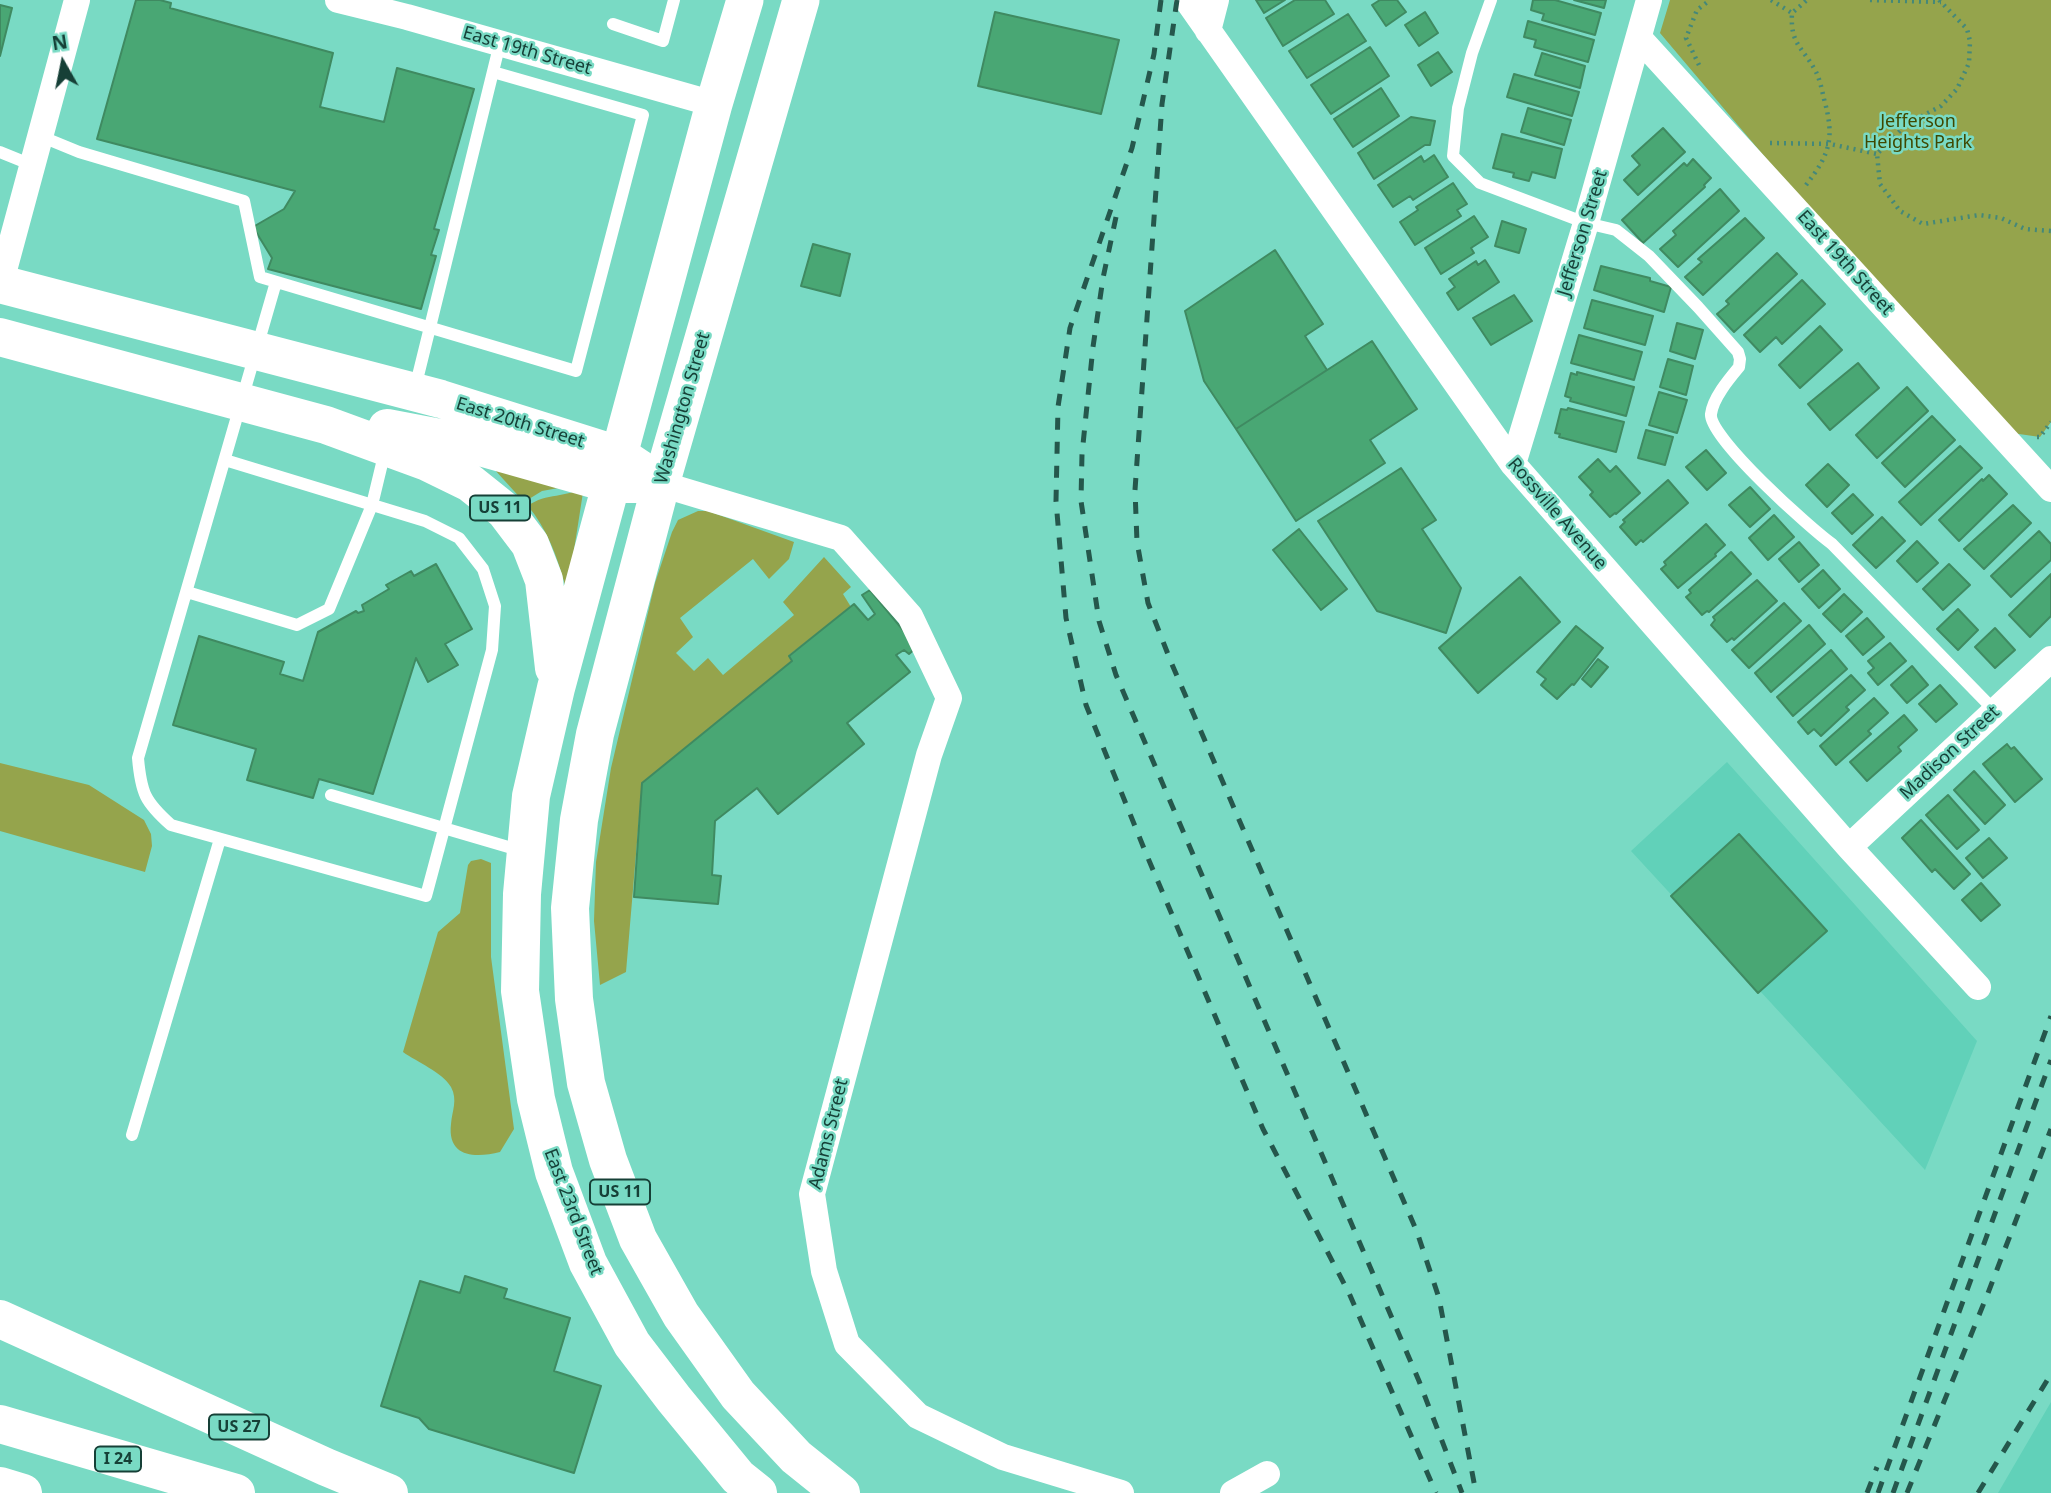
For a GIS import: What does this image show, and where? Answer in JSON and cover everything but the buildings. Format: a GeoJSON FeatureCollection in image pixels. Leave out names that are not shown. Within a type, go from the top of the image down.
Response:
{"type":"FeatureCollection","features":[{"type":"Feature","properties":{"kind":"main road","name":"East 20th Street"},"geometry":{"type":"LineString","coordinates":[[0,285],[415,392],[615,469],[662,484]]}},
{"type":"Feature","properties":{"kind":"main road","name":"US 11"},"geometry":{"type":"LineString","coordinates":[[0,337],[326,425],[427,462],[470,483],[505,511],[530,544],[544,580],[556,688]]}},
{"type":"Feature","properties":{"kind":"main road"},"geometry":{"type":"LineString","coordinates":[[326,425],[385,427],[615,469],[556,688]]}},
{"type":"Feature","properties":{"kind":"main road","name":"Washington Street"},"geometry":{"type":"LineString","coordinates":[[662,484],[595,734],[579,820],[570,908],[574,999],[586,1083],[608,1160],[638,1239],[681,1315],[738,1395],[796,1457],[841,1493]]}},
{"type":"Feature","properties":{"kind":"main road","name":"East 23rd Street"},"geometry":{"type":"LineString","coordinates":[[556,688],[531,796],[522,894],[520,992],[536,1099],[554,1172],[588,1263],[632,1344],[738,1477],[758,1493]]}},
{"type":"Feature","properties":{"kind":"main road"},"geometry":{"type":"LineString","coordinates":[[0,1300],[90,1359]]}},
{"type":"Feature","properties":{"kind":"main road","name":"US 27"},"geometry":{"type":"LineString","coordinates":[[0,1319],[389,1493]]}},
{"type":"Feature","properties":{"kind":"main road","name":"I 24"},"geometry":{"type":"LineString","coordinates":[[0,1424],[236,1493]]}},
{"type":"Feature","properties":{"kind":"main road"},"geometry":{"type":"LineString","coordinates":[[0,1486],[23,1493]]}},
{"type":"Feature","properties":{"kind":"street"},"geometry":{"type":"LineString","coordinates":[[0,285],[77,0]]}},
{"type":"Feature","properties":{"kind":"street","name":"East 19th Street"},"geometry":{"type":"LineString","coordinates":[[338,0],[395,7],[500,43],[714,104]]}},
{"type":"Feature","properties":{"kind":"street"},"geometry":{"type":"LineString","coordinates":[[615,469],[745,0]]}},
{"type":"Feature","properties":{"kind":"street","name":"Washington Street"},"geometry":{"type":"LineString","coordinates":[[662,484],[801,0]]}},
{"type":"Feature","properties":{"kind":"street","name":"Rossville Avenue"},"geometry":{"type":"LineString","coordinates":[[1188,0],[1513,464],[1849,847],[1978,987]]}},
{"type":"Feature","properties":{"kind":"street"},"geometry":{"type":"LineString","coordinates":[[1208,32],[1216,0]]}},
{"type":"Feature","properties":{"kind":"street","name":"Jefferson Street"},"geometry":{"type":"LineString","coordinates":[[1513,464],[1586,223],[1649,0]]}},
{"type":"Feature","properties":{"kind":"street","name":"East 19th Street"},"geometry":{"type":"LineString","coordinates":[[1639,38],[2051,489]]}},
{"type":"Feature","properties":{"kind":"street","name":"East 20th Street"},"geometry":{"type":"LineString","coordinates":[[662,484],[841,538],[910,616],[949,698]]}},
{"type":"Feature","properties":{"kind":"street","name":"Madison Street"},"geometry":{"type":"LineString","coordinates":[[1849,847],[2051,659]]}},
{"type":"Feature","properties":{"kind":"street","name":"Adams Street"},"geometry":{"type":"LineString","coordinates":[[949,698],[929,755],[812,1195],[824,1271],[847,1344],[918,1416],[1003,1457],[1121,1493]]}},
{"type":"Feature","properties":{"kind":"street"},"geometry":{"type":"LineString","coordinates":[[1233,1493],[1267,1474]]}},
{"type":"Feature","properties":{"kind":"lane"},"geometry":{"type":"LineString","coordinates":[[612,24],[663,41],[674,0]]}},
{"type":"Feature","properties":{"kind":"lane"},"geometry":{"type":"LineString","coordinates":[[1491,0],[1472,53],[1458,108],[1453,156],[1480,183],[1586,223],[1616,230],[1649,256],[1738,352],[1739,367],[1711,413],[1712,422],[1719,434],[1802,520],[1832,544],[1995,711]]}},
{"type":"Feature","properties":{"kind":"lane"},"geometry":{"type":"LineString","coordinates":[[415,392],[500,43]]}},
{"type":"Feature","properties":{"kind":"lane"},"geometry":{"type":"LineString","coordinates":[[40,136],[79,152],[244,201],[260,277],[576,371],[643,115],[493,72]]}},
{"type":"Feature","properties":{"kind":"lane"},"geometry":{"type":"LineString","coordinates":[[0,152],[32,165]]}},
{"type":"Feature","properties":{"kind":"lane"},"geometry":{"type":"LineString","coordinates":[[225,460],[425,521],[459,538],[483,569],[495,606],[492,650],[426,896],[171,825],[152,808],[141,785],[138,758],[276,282]]}},
{"type":"Feature","properties":{"kind":"lane"},"geometry":{"type":"LineString","coordinates":[[187,592],[297,625],[329,609],[372,505],[386,447]]}},
{"type":"Feature","properties":{"kind":"lane"},"geometry":{"type":"LineString","coordinates":[[331,795],[526,852]]}},
{"type":"Feature","properties":{"kind":"lane"},"geometry":{"type":"LineString","coordinates":[[132,1135],[220,839]]}},
{"type":"Feature","properties":{"kind":"path"},"geometry":{"type":"LineString","coordinates":[[1701,69],[1686,38],[1697,10],[1710,0]]}},
{"type":"Feature","properties":{"kind":"path"},"geometry":{"type":"LineString","coordinates":[[1772,0],[1792,13]]}},
{"type":"Feature","properties":{"kind":"path"},"geometry":{"type":"LineString","coordinates":[[1797,194],[1823,161],[1830,144],[1830,123],[1818,74],[1791,33],[1792,13],[1807,0]]}},
{"type":"Feature","properties":{"kind":"path"},"geometry":{"type":"LineString","coordinates":[[1870,0],[1940,1],[1967,29],[1969,41],[1969,63],[1957,89],[1941,106],[1907,124],[1877,154]]}},
{"type":"Feature","properties":{"kind":"path"},"geometry":{"type":"LineString","coordinates":[[1762,138],[1771,144],[1830,144],[1877,154]]}},
{"type":"Feature","properties":{"kind":"path"},"geometry":{"type":"LineString","coordinates":[[1877,154],[1880,184],[1900,211],[1923,224],[1979,215],[2001,218],[2025,229],[2051,231]]}},
{"type":"Feature","properties":{"kind":"path"},"geometry":{"type":"LineString","coordinates":[[2032,436],[2040,437],[2051,422]]}},
{"type":"Feature","properties":{"kind":"shaded area"},"geometry":{"type":"Polygon","coordinates":[[[1727,762],[1977,1041],[1925,1170],[1631,851],[1727,762]]]}},
{"type":"Feature","properties":{"kind":"shaded area"},"geometry":{"type":"Polygon","coordinates":[[[2051,1402],[2051,1493],[1998,1493],[2051,1402]]]}},
{"type":"Feature","properties":{"kind":"green space","name":"Jefferson Heights Park"},"geometry":{"type":"Polygon","coordinates":[[[1670,0],[2051,0],[2051,422],[2040,437],[2012,433],[1797,195],[1660,33],[1670,0]]]}},
{"type":"Feature","properties":{"kind":"green space"},"geometry":{"type":"Polygon","coordinates":[[[494,469],[564,487],[542,491],[524,502],[494,469]]]}},
{"type":"Feature","properties":{"kind":"green space"},"geometry":{"type":"Polygon","coordinates":[[[584,486],[569,582],[565,585],[551,543],[528,506],[542,499],[571,493],[584,486]]]}},
{"type":"Feature","properties":{"kind":"green space"},"geometry":{"type":"Polygon","coordinates":[[[698,511],[708,511],[794,542],[789,559],[769,579],[753,559],[680,618],[693,637],[676,653],[694,671],[708,658],[723,675],[794,615],[783,602],[824,557],[851,587],[843,594],[851,607],[789,655],[792,661],[642,783],[626,972],[600,985],[594,921],[596,862],[611,768],[655,583],[672,532],[678,520],[698,511]]]}},
{"type":"Feature","properties":{"kind":"green space"},"geometry":{"type":"Polygon","coordinates":[[[0,763],[89,785],[144,820],[151,834],[152,846],[145,872],[0,831],[0,763]]]}},
{"type":"Feature","properties":{"kind":"green space"},"geometry":{"type":"Polygon","coordinates":[[[481,859],[491,863],[491,957],[514,1129],[500,1152],[473,1155],[458,1149],[451,1135],[454,1096],[451,1087],[436,1072],[403,1052],[438,932],[460,913],[468,865],[471,861],[481,859]]]}},
{"type":"Feature","properties":{"kind":"railway"},"geometry":{"type":"LineString","coordinates":[[1161,0],[1154,54],[1132,148],[1070,328],[1058,407],[1056,501],[1066,618],[1086,705],[1145,851],[1263,1129],[1349,1293],[1436,1493]]}},
{"type":"Feature","properties":{"kind":"railway"},"geometry":{"type":"LineString","coordinates":[[1177,0],[1162,104],[1135,490],[1137,542],[1148,603],[1417,1232],[1439,1298],[1476,1493]]}},
{"type":"Feature","properties":{"kind":"railway"},"geometry":{"type":"LineString","coordinates":[[1116,217],[1103,278],[1093,347],[1082,454],[1081,501],[1099,621],[1116,675],[1419,1381],[1462,1493]]}},
{"type":"Feature","properties":{"kind":"railway"},"geometry":{"type":"LineString","coordinates":[[1878,1493],[2051,1016]]}},
{"type":"Feature","properties":{"kind":"railway"},"geometry":{"type":"LineString","coordinates":[[1893,1493],[2051,1060]]}},
{"type":"Feature","properties":{"kind":"railway"},"geometry":{"type":"LineString","coordinates":[[1907,1493],[2051,1129]]}},
{"type":"Feature","properties":{"kind":"railway"},"geometry":{"type":"LineString","coordinates":[[1978,1493],[2051,1374]]}},
{"type":"Feature","properties":{"kind":"railway"},"geometry":{"type":"LineString","coordinates":[[1867,1493],[1877,1467]]}}]}
